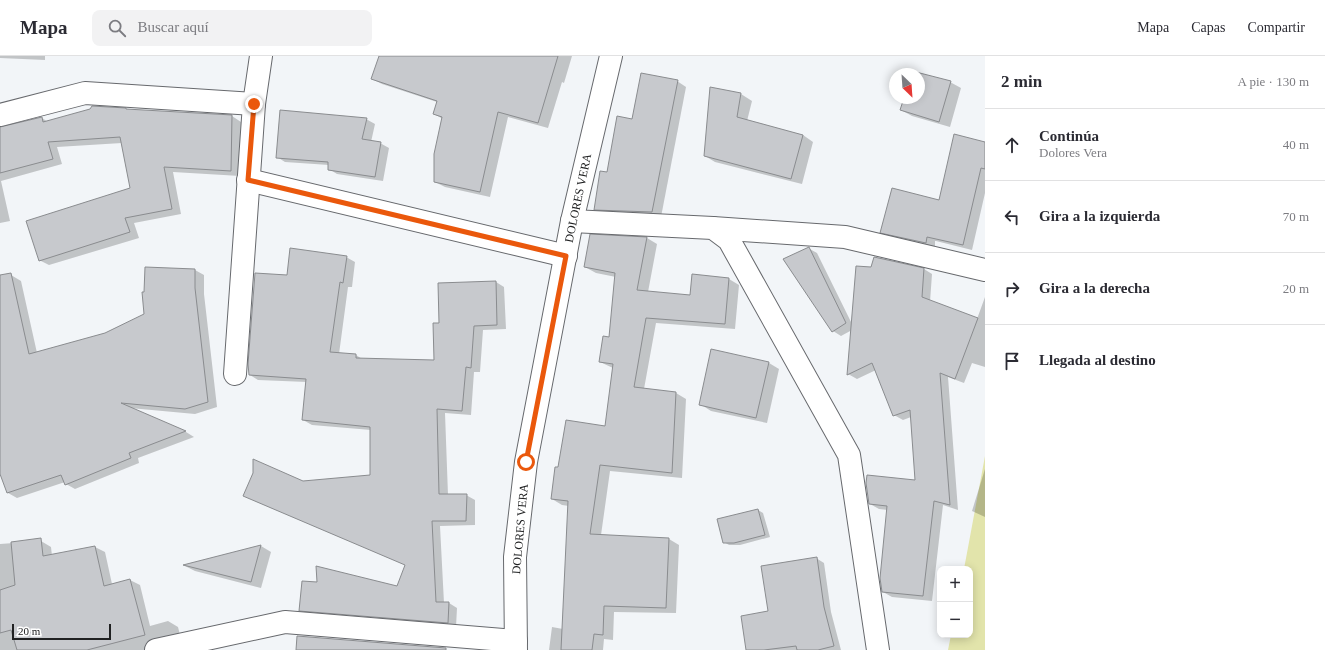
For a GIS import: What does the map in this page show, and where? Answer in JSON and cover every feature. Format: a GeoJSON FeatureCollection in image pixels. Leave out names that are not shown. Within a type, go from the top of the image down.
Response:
{"type":"FeatureCollection","features":[{"type":"Feature","properties":{"kind":"street"},"geometry":{"type":"LineString","coordinates":[[235,374],[254,104],[261,56]]}},
{"type":"Feature","properties":{"kind":"street","name":"DOLORES VERA"},"geometry":{"type":"LineString","coordinates":[[516,645],[515,557],[526,462],[572,220],[610,56]]}},
{"type":"Feature","properties":{"kind":"street"},"geometry":{"type":"LineString","coordinates":[[0,114],[85,93],[254,104]]}},
{"type":"Feature","properties":{"kind":"street"},"geometry":{"type":"LineString","coordinates":[[248,180],[566,256]]}},
{"type":"Feature","properties":{"kind":"street"},"geometry":{"type":"LineString","coordinates":[[572,220],[845,237],[985,270]]}},
{"type":"Feature","properties":{"kind":"street"},"geometry":{"type":"LineString","coordinates":[[713,228],[729,240],[849,455],[878,650]]}},
{"type":"Feature","properties":{"kind":"street"},"geometry":{"type":"LineString","coordinates":[[156,650],[285,622],[516,645]]}},
{"type":"Feature","properties":{"kind":"green space"},"geometry":{"type":"Polygon","coordinates":[[[985,456],[985,650],[948,650],[950,638],[973,638],[973,566],[965,566],[985,456]]]}},
{"type":"Feature","properties":{"kind":"building"},"geometry":{"type":"Polygon","coordinates":[[[379,56],[558,56],[538,123],[498,112],[480,192],[434,182],[434,154],[442,117],[433,114],[437,101],[371,79],[379,56]]]}},
{"type":"Feature","properties":{"kind":"building"},"geometry":{"type":"Polygon","coordinates":[[[641,73],[678,80],[652,212],[594,210],[600,171],[607,172],[617,116],[632,119],[641,73]]]}},
{"type":"Feature","properties":{"kind":"building"},"geometry":{"type":"Polygon","coordinates":[[[925,74],[951,81],[939,122],[900,110],[902,104],[925,104],[925,74]]]}},
{"type":"Feature","properties":{"kind":"building"},"geometry":{"type":"Polygon","coordinates":[[[710,87],[741,93],[737,117],[803,135],[791,179],[704,156],[710,87]]]}},
{"type":"Feature","properties":{"kind":"building"},"geometry":{"type":"Polygon","coordinates":[[[92,106],[232,115],[231,171],[164,167],[172,209],[125,218],[130,232],[39,261],[26,221],[130,188],[120,137],[48,142],[53,159],[0,173],[0,127],[42,117],[43,122],[90,109],[92,106]]]}},
{"type":"Feature","properties":{"kind":"building"},"geometry":{"type":"Polygon","coordinates":[[[280,110],[367,118],[362,139],[381,142],[375,177],[328,170],[328,162],[276,158],[280,110]]]}},
{"type":"Feature","properties":{"kind":"building"},"geometry":{"type":"Polygon","coordinates":[[[954,134],[985,142],[985,169],[981,168],[963,245],[927,237],[926,243],[880,233],[892,188],[939,200],[954,134]]]}},
{"type":"Feature","properties":{"kind":"building"},"geometry":{"type":"Polygon","coordinates":[[[590,234],[647,237],[637,290],[690,295],[692,274],[729,278],[725,324],[646,318],[634,387],[676,392],[672,473],[600,465],[590,534],[669,538],[666,608],[604,606],[603,635],[594,634],[592,650],[561,650],[568,501],[551,499],[555,467],[558,467],[566,420],[605,426],[613,364],[599,362],[603,336],[609,337],[615,273],[584,267],[590,234]]]}},
{"type":"Feature","properties":{"kind":"building"},"geometry":{"type":"Polygon","coordinates":[[[809,247],[846,323],[832,332],[783,259],[809,247]]]}},
{"type":"Feature","properties":{"kind":"building"},"geometry":{"type":"Polygon","coordinates":[[[290,248],[347,256],[343,283],[340,282],[330,352],[356,354],[356,358],[434,360],[433,323],[439,323],[438,283],[496,281],[497,325],[474,326],[471,368],[466,367],[462,411],[437,409],[439,494],[467,494],[466,521],[432,521],[436,602],[449,602],[448,623],[299,611],[302,581],[317,582],[316,566],[397,586],[405,565],[243,496],[253,473],[253,459],[303,481],[370,475],[370,427],[302,420],[306,379],[249,375],[248,364],[255,273],[287,275],[290,248]]]}},
{"type":"Feature","properties":{"kind":"building"},"geometry":{"type":"Polygon","coordinates":[[[874,257],[924,268],[922,297],[978,318],[955,379],[940,373],[950,505],[934,501],[923,596],[882,592],[880,578],[887,506],[869,504],[866,483],[867,475],[915,480],[910,410],[893,416],[872,363],[847,375],[856,266],[871,267],[874,257]]]}},
{"type":"Feature","properties":{"kind":"building"},"geometry":{"type":"Polygon","coordinates":[[[145,267],[195,269],[195,288],[208,402],[185,409],[121,403],[186,431],[129,453],[131,458],[65,485],[61,475],[7,493],[0,474],[0,275],[11,273],[29,354],[105,333],[144,314],[142,292],[144,292],[145,267]]]}},
{"type":"Feature","properties":{"kind":"building"},"geometry":{"type":"Polygon","coordinates":[[[711,349],[769,362],[756,418],[699,405],[711,349]]]}},
{"type":"Feature","properties":{"kind":"building"},"geometry":{"type":"Polygon","coordinates":[[[758,509],[765,535],[734,543],[723,543],[717,519],[758,509]]]}},
{"type":"Feature","properties":{"kind":"building"},"geometry":{"type":"Polygon","coordinates":[[[41,538],[43,556],[95,546],[104,586],[130,579],[145,635],[87,650],[17,650],[11,630],[0,633],[0,590],[15,585],[11,542],[41,538]]]}},
{"type":"Feature","properties":{"kind":"building"},"geometry":{"type":"Polygon","coordinates":[[[261,545],[251,582],[183,565],[261,545]]]}},
{"type":"Feature","properties":{"kind":"building"},"geometry":{"type":"Polygon","coordinates":[[[817,557],[824,607],[834,646],[818,650],[797,650],[796,646],[764,650],[746,650],[741,616],[768,611],[761,566],[817,557]]]}},
{"type":"Feature","properties":{"kind":"building"},"geometry":{"type":"Polygon","coordinates":[[[297,636],[446,648],[446,650],[296,650],[297,636]]]}},
{"type":"Feature","properties":{"kind":"route"},"geometry":{"type":"LineString","coordinates":[[254,104],[248,180],[566,256],[526,462]]}}]}
